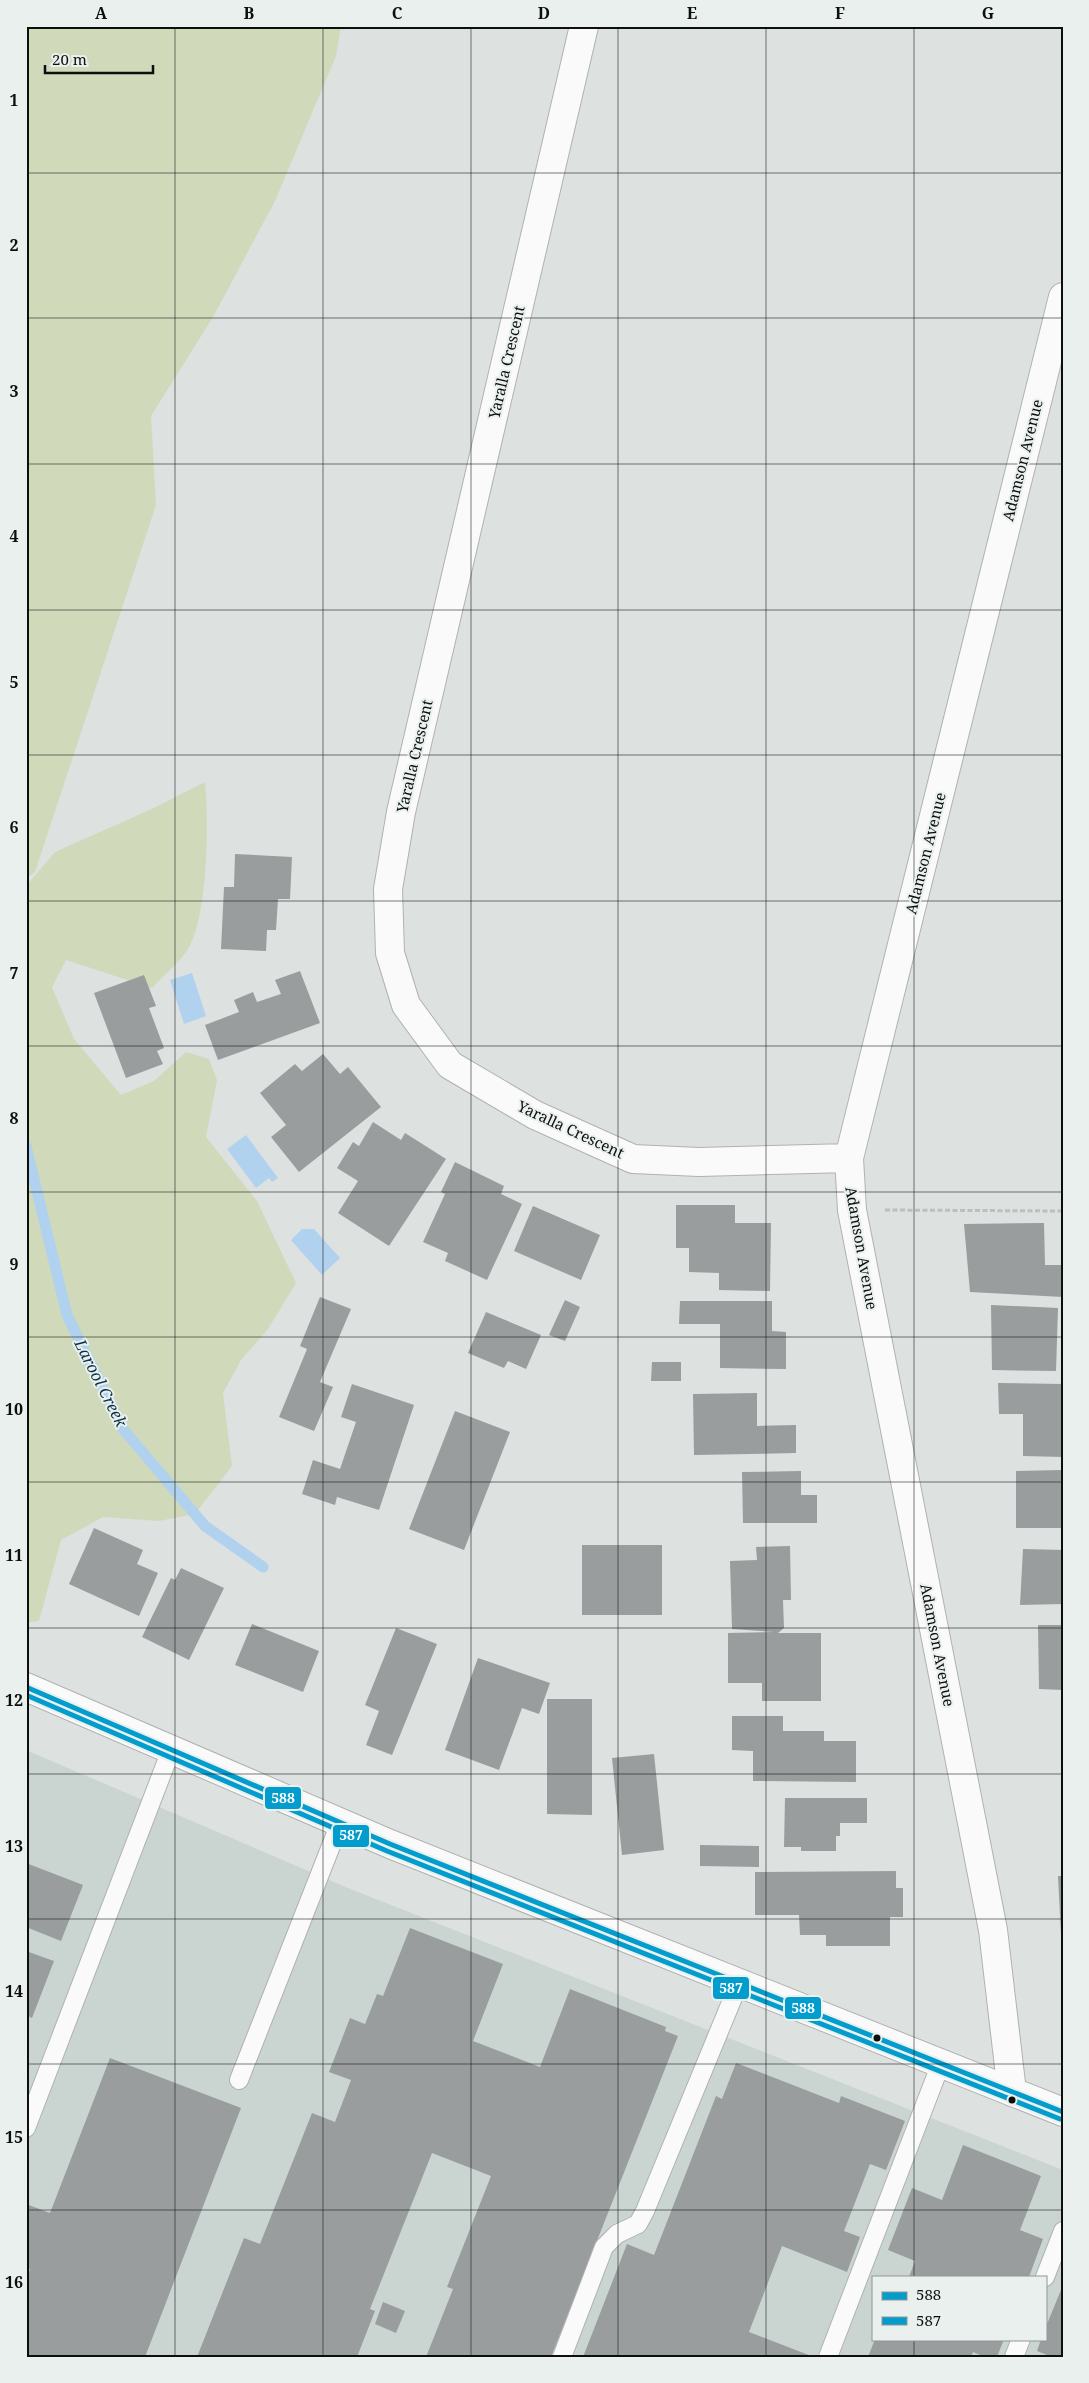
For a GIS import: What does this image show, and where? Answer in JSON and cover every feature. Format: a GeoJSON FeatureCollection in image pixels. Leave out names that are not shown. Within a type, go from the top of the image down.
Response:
{"type":"FeatureCollection","features":[{"type":"Feature","properties":{"kind":"street","name":"Yaralla Crescent"},"geometry":{"type":"LineString","coordinates":[[584,26],[401,812],[388,890],[390,953],[406,1005],[450,1065],[535,1115],[633,1159],[699,1162],[849,1158]]}},
{"type":"Feature","properties":{"kind":"street","name":"Adamson Avenue"},"geometry":{"type":"LineString","coordinates":[[1012,2092],[994,1930],[852,1210],[849,1158],[1063,297]]}},
{"type":"Feature","properties":{"kind":"street"},"geometry":{"type":"LineString","coordinates":[[26,1687],[340,1822],[1063,2112]]}},
{"type":"Feature","properties":{"kind":"lane"},"geometry":{"type":"LineString","coordinates":[[26,2128],[171,1750]]}},
{"type":"Feature","properties":{"kind":"lane"},"geometry":{"type":"LineString","coordinates":[[239,2080],[340,1822]]}},
{"type":"Feature","properties":{"kind":"lane"},"geometry":{"type":"LineString","coordinates":[[562,2357],[604,2247],[617,2234],[638,2224],[645,2210],[739,1983]]}},
{"type":"Feature","properties":{"kind":"lane"},"geometry":{"type":"LineString","coordinates":[[828,2357],[941,2063]]}},
{"type":"Feature","properties":{"kind":"lane"},"geometry":{"type":"LineString","coordinates":[[1045,2276],[1063,2231]]}},
{"type":"Feature","properties":{"kind":"lane"},"geometry":{"type":"LineString","coordinates":[[1014,2357],[1021,2340]]}},
{"type":"Feature","properties":{"kind":"path"},"geometry":{"type":"LineString","coordinates":[[852,1210],[1063,1212]]}},
{"type":"Feature","properties":{"kind":"shaded area"},"geometry":{"type":"Polygon","coordinates":[[[26,1750],[348,1888],[1063,2170],[1063,2357],[26,2357],[26,1750]]]}},
{"type":"Feature","properties":{"kind":"green space"},"geometry":{"type":"Polygon","coordinates":[[[26,26],[341,26],[336,56],[275,201],[213,317],[151,416],[156,505],[35,872],[26,879],[26,26]]]}},
{"type":"Feature","properties":{"kind":"green space"},"geometry":{"type":"Polygon","coordinates":[[[205,782],[207,819],[206,867],[200,914],[195,934],[188,949],[152,988],[66,960],[52,987],[74,1039],[121,1095],[154,1081],[186,1052],[209,1059],[217,1080],[206,1137],[257,1201],[296,1283],[268,1329],[241,1360],[223,1393],[232,1466],[195,1514],[159,1521],[103,1517],[61,1540],[39,1621],[26,1623],[26,886],[55,852],[154,808],[205,782]]]}},
{"type":"Feature","properties":{"kind":"water"},"geometry":{"type":"Polygon","coordinates":[[[192,973],[206,1016],[184,1024],[170,980],[192,973]]]}},
{"type":"Feature","properties":{"kind":"water"},"geometry":{"type":"Polygon","coordinates":[[[246,1135],[278,1178],[272,1182],[269,1178],[256,1188],[227,1149],[246,1135]]]}},
{"type":"Feature","properties":{"kind":"water"},"geometry":{"type":"Polygon","coordinates":[[[302,1229],[314,1229],[340,1258],[322,1275],[291,1240],[302,1229]]]}},
{"type":"Feature","properties":{"kind":"building"},"geometry":{"type":"Polygon","coordinates":[[[235,854],[292,857],[290,899],[278,899],[276,930],[267,930],[266,951],[221,949],[224,887],[234,887],[235,854]]]}},
{"type":"Feature","properties":{"kind":"building"},"geometry":{"type":"Polygon","coordinates":[[[300,971],[320,1023],[218,1060],[205,1025],[239,1012],[234,1000],[253,992],[257,1002],[281,994],[275,980],[300,971]]]}},
{"type":"Feature","properties":{"kind":"building"},"geometry":{"type":"Polygon","coordinates":[[[144,975],[156,1006],[149,1008],[164,1048],[157,1051],[163,1064],[126,1078],[94,993],[144,975]]]}},
{"type":"Feature","properties":{"kind":"building"},"geometry":{"type":"Polygon","coordinates":[[[323,1054],[340,1074],[348,1067],[381,1107],[299,1172],[271,1137],[286,1125],[260,1093],[295,1064],[302,1071],[323,1054]]]}},
{"type":"Feature","properties":{"kind":"building"},"geometry":{"type":"Polygon","coordinates":[[[373,1122],[401,1140],[405,1133],[446,1159],[389,1246],[338,1213],[358,1181],[337,1168],[353,1142],[359,1146],[373,1122]]]}},
{"type":"Feature","properties":{"kind":"building"},"geometry":{"type":"Polygon","coordinates":[[[455,1162],[504,1186],[501,1194],[522,1204],[487,1280],[445,1261],[448,1253],[423,1242],[445,1194],[441,1192],[455,1162]]]}},
{"type":"Feature","properties":{"kind":"building"},"geometry":{"type":"Polygon","coordinates":[[[676,1205],[735,1205],[735,1223],[771,1223],[770,1291],[719,1290],[719,1273],[689,1272],[689,1248],[676,1248],[676,1205]]]}},
{"type":"Feature","properties":{"kind":"building"},"geometry":{"type":"Polygon","coordinates":[[[533,1206],[600,1235],[581,1280],[514,1251],[533,1206]]]}},
{"type":"Feature","properties":{"kind":"building"},"geometry":{"type":"Polygon","coordinates":[[[1044,1223],[1045,1265],[1063,1265],[1063,1297],[970,1292],[964,1224],[1044,1223]]]}},
{"type":"Feature","properties":{"kind":"building"},"geometry":{"type":"Polygon","coordinates":[[[320,1297],[351,1309],[320,1382],[333,1387],[314,1431],[279,1417],[307,1349],[300,1346],[320,1297]]]}},
{"type":"Feature","properties":{"kind":"building"},"geometry":{"type":"Polygon","coordinates":[[[565,1300],[580,1307],[565,1341],[549,1335],[565,1300]]]}},
{"type":"Feature","properties":{"kind":"building"},"geometry":{"type":"Polygon","coordinates":[[[680,1301],[772,1301],[772,1331],[786,1332],[786,1369],[720,1368],[720,1324],[679,1324],[680,1301]]]}},
{"type":"Feature","properties":{"kind":"building"},"geometry":{"type":"Polygon","coordinates":[[[991,1305],[1058,1308],[1056,1371],[992,1370],[991,1305]]]}},
{"type":"Feature","properties":{"kind":"building"},"geometry":{"type":"Polygon","coordinates":[[[486,1312],[541,1335],[526,1369],[508,1361],[504,1368],[468,1353],[486,1312]]]}},
{"type":"Feature","properties":{"kind":"building"},"geometry":{"type":"Polygon","coordinates":[[[652,1362],[681,1362],[681,1381],[651,1381],[652,1362]]]}},
{"type":"Feature","properties":{"kind":"building"},"geometry":{"type":"Polygon","coordinates":[[[998,1383],[1063,1384],[1063,1457],[1023,1456],[1023,1414],[999,1414],[998,1383]]]}},
{"type":"Feature","properties":{"kind":"building"},"geometry":{"type":"Polygon","coordinates":[[[352,1384],[414,1405],[379,1510],[337,1497],[335,1505],[302,1494],[313,1460],[340,1469],[356,1422],[341,1417],[352,1384]]]}},
{"type":"Feature","properties":{"kind":"building"},"geometry":{"type":"Polygon","coordinates":[[[757,1393],[757,1426],[796,1425],[796,1453],[694,1455],[693,1394],[757,1393]]]}},
{"type":"Feature","properties":{"kind":"building"},"geometry":{"type":"Polygon","coordinates":[[[455,1411],[510,1432],[464,1550],[409,1529],[455,1411]]]}},
{"type":"Feature","properties":{"kind":"building"},"geometry":{"type":"Polygon","coordinates":[[[1063,1470],[1063,1528],[1016,1528],[1016,1471],[1063,1470]]]}},
{"type":"Feature","properties":{"kind":"building"},"geometry":{"type":"Polygon","coordinates":[[[801,1471],[801,1495],[817,1495],[817,1523],[743,1523],[742,1472],[801,1471]]]}},
{"type":"Feature","properties":{"kind":"building"},"geometry":{"type":"Polygon","coordinates":[[[94,1528],[143,1550],[137,1564],[158,1573],[139,1616],[69,1584],[94,1528]]]}},
{"type":"Feature","properties":{"kind":"building"},"geometry":{"type":"Polygon","coordinates":[[[582,1545],[662,1545],[662,1615],[582,1615],[582,1545]]]}},
{"type":"Feature","properties":{"kind":"building"},"geometry":{"type":"Polygon","coordinates":[[[790,1546],[791,1600],[783,1600],[784,1628],[778,1633],[821,1633],[821,1701],[762,1701],[762,1683],[728,1683],[728,1633],[774,1632],[732,1629],[730,1561],[757,1560],[756,1547],[790,1546]]]}},
{"type":"Feature","properties":{"kind":"building"},"geometry":{"type":"Polygon","coordinates":[[[1023,1549],[1063,1550],[1063,1604],[1020,1605],[1023,1549]]]}},
{"type":"Feature","properties":{"kind":"building"},"geometry":{"type":"Polygon","coordinates":[[[181,1568],[224,1588],[189,1660],[142,1637],[171,1578],[175,1580],[181,1568]]]}},
{"type":"Feature","properties":{"kind":"building"},"geometry":{"type":"Polygon","coordinates":[[[252,1624],[319,1651],[303,1692],[235,1665],[252,1624]]]}},
{"type":"Feature","properties":{"kind":"building"},"geometry":{"type":"Polygon","coordinates":[[[1038,1625],[1063,1625],[1063,1690],[1039,1689],[1038,1625]]]}},
{"type":"Feature","properties":{"kind":"building"},"geometry":{"type":"Polygon","coordinates":[[[396,1628],[437,1644],[392,1755],[366,1745],[379,1711],[365,1705],[396,1628]]]}},
{"type":"Feature","properties":{"kind":"building"},"geometry":{"type":"Polygon","coordinates":[[[478,1658],[550,1683],[539,1714],[522,1708],[499,1770],[445,1750],[478,1658]]]}},
{"type":"Feature","properties":{"kind":"building"},"geometry":{"type":"Polygon","coordinates":[[[547,1699],[592,1699],[592,1815],[547,1814],[547,1699]]]}},
{"type":"Feature","properties":{"kind":"building"},"geometry":{"type":"Polygon","coordinates":[[[732,1716],[783,1716],[783,1731],[824,1731],[824,1741],[856,1741],[856,1782],[753,1781],[753,1751],[732,1750],[732,1716]]]}},
{"type":"Feature","properties":{"kind":"building"},"geometry":{"type":"Polygon","coordinates":[[[654,1754],[664,1850],[622,1855],[612,1758],[654,1754]]]}},
{"type":"Feature","properties":{"kind":"building"},"geometry":{"type":"Polygon","coordinates":[[[785,1798],[867,1798],[867,1823],[840,1823],[840,1836],[836,1836],[836,1851],[801,1851],[801,1847],[784,1847],[785,1798]]]}},
{"type":"Feature","properties":{"kind":"building"},"geometry":{"type":"Polygon","coordinates":[[[700,1845],[759,1846],[759,1867],[700,1866],[700,1845]]]}},
{"type":"Feature","properties":{"kind":"building"},"geometry":{"type":"Polygon","coordinates":[[[26,1863],[83,1885],[61,1941],[26,1927],[26,1863]]]}},
{"type":"Feature","properties":{"kind":"building"},"geometry":{"type":"Polygon","coordinates":[[[896,1871],[896,1888],[903,1888],[903,1917],[890,1917],[890,1946],[826,1946],[826,1935],[800,1935],[799,1915],[755,1915],[755,1872],[896,1871]]]}},
{"type":"Feature","properties":{"kind":"building"},"geometry":{"type":"Polygon","coordinates":[[[1058,1876],[1063,1876],[1063,1935],[1061,1935],[1058,1876]]]}},
{"type":"Feature","properties":{"kind":"building"},"geometry":{"type":"Polygon","coordinates":[[[410,1928],[503,1964],[473,2041],[540,2067],[570,1989],[666,2027],[665,2031],[678,2036],[551,2357],[426,2357],[453,2289],[447,2287],[491,2176],[432,2153],[370,2309],[375,2311],[357,2357],[197,2357],[244,2238],[260,2244],[312,2113],[335,2122],[351,2080],[329,2072],[350,2018],[365,2024],[377,1994],[383,1996],[410,1928]]]}},
{"type":"Feature","properties":{"kind":"building"},"geometry":{"type":"Polygon","coordinates":[[[26,1951],[54,1961],[32,2018],[26,2015],[26,1951]]]}},
{"type":"Feature","properties":{"kind":"building"},"geometry":{"type":"Polygon","coordinates":[[[110,2058],[241,2108],[145,2357],[26,2357],[26,2280],[30,2269],[26,2267],[26,2204],[50,2213],[110,2058]]]}},
{"type":"Feature","properties":{"kind":"building"},"geometry":{"type":"Polygon","coordinates":[[[736,2063],[839,2103],[841,2096],[905,2121],[886,2170],[870,2164],[844,2231],[860,2237],[847,2272],[782,2246],[749,2332],[814,2357],[583,2357],[627,2244],[654,2255],[716,2096],[722,2099],[736,2063]]]}},
{"type":"Feature","properties":{"kind":"building"},"geometry":{"type":"Polygon","coordinates":[[[963,2145],[1041,2176],[1020,2230],[1043,2239],[1029,2276],[909,2276],[915,2261],[888,2250],[912,2188],[942,2200],[963,2145]]]}},
{"type":"Feature","properties":{"kind":"building"},"geometry":{"type":"Polygon","coordinates":[[[1063,2285],[1063,2357],[1052,2357],[1037,2351],[1041,2340],[1046,2340],[1046,2327],[1063,2285]]]}},
{"type":"Feature","properties":{"kind":"building"},"geometry":{"type":"Polygon","coordinates":[[[383,2302],[405,2311],[396,2333],[375,2324],[383,2302]]]}},
{"type":"Feature","properties":{"kind":"building"},"geometry":{"type":"Polygon","coordinates":[[[875,2340],[1004,2340],[997,2357],[985,2357],[973,2352],[971,2357],[868,2357],[875,2340]]]}},
{"type":"Feature","properties":{"kind":"waterway","name":"Larool Creek"},"geometry":{"type":"LineString","coordinates":[[26,1146],[67,1315],[123,1429],[205,1526],[263,1567]]}},
{"type":"Feature","properties":{"kind":"transit line","name":"588"},"geometry":{"type":"LineString","coordinates":[[26,1687],[390,1844],[1063,2112]]}},
{"type":"Feature","properties":{"kind":"transit line","name":"587"},"geometry":{"type":"LineString","coordinates":[[26,1695],[387,1851],[1060,2119]]}}]}
